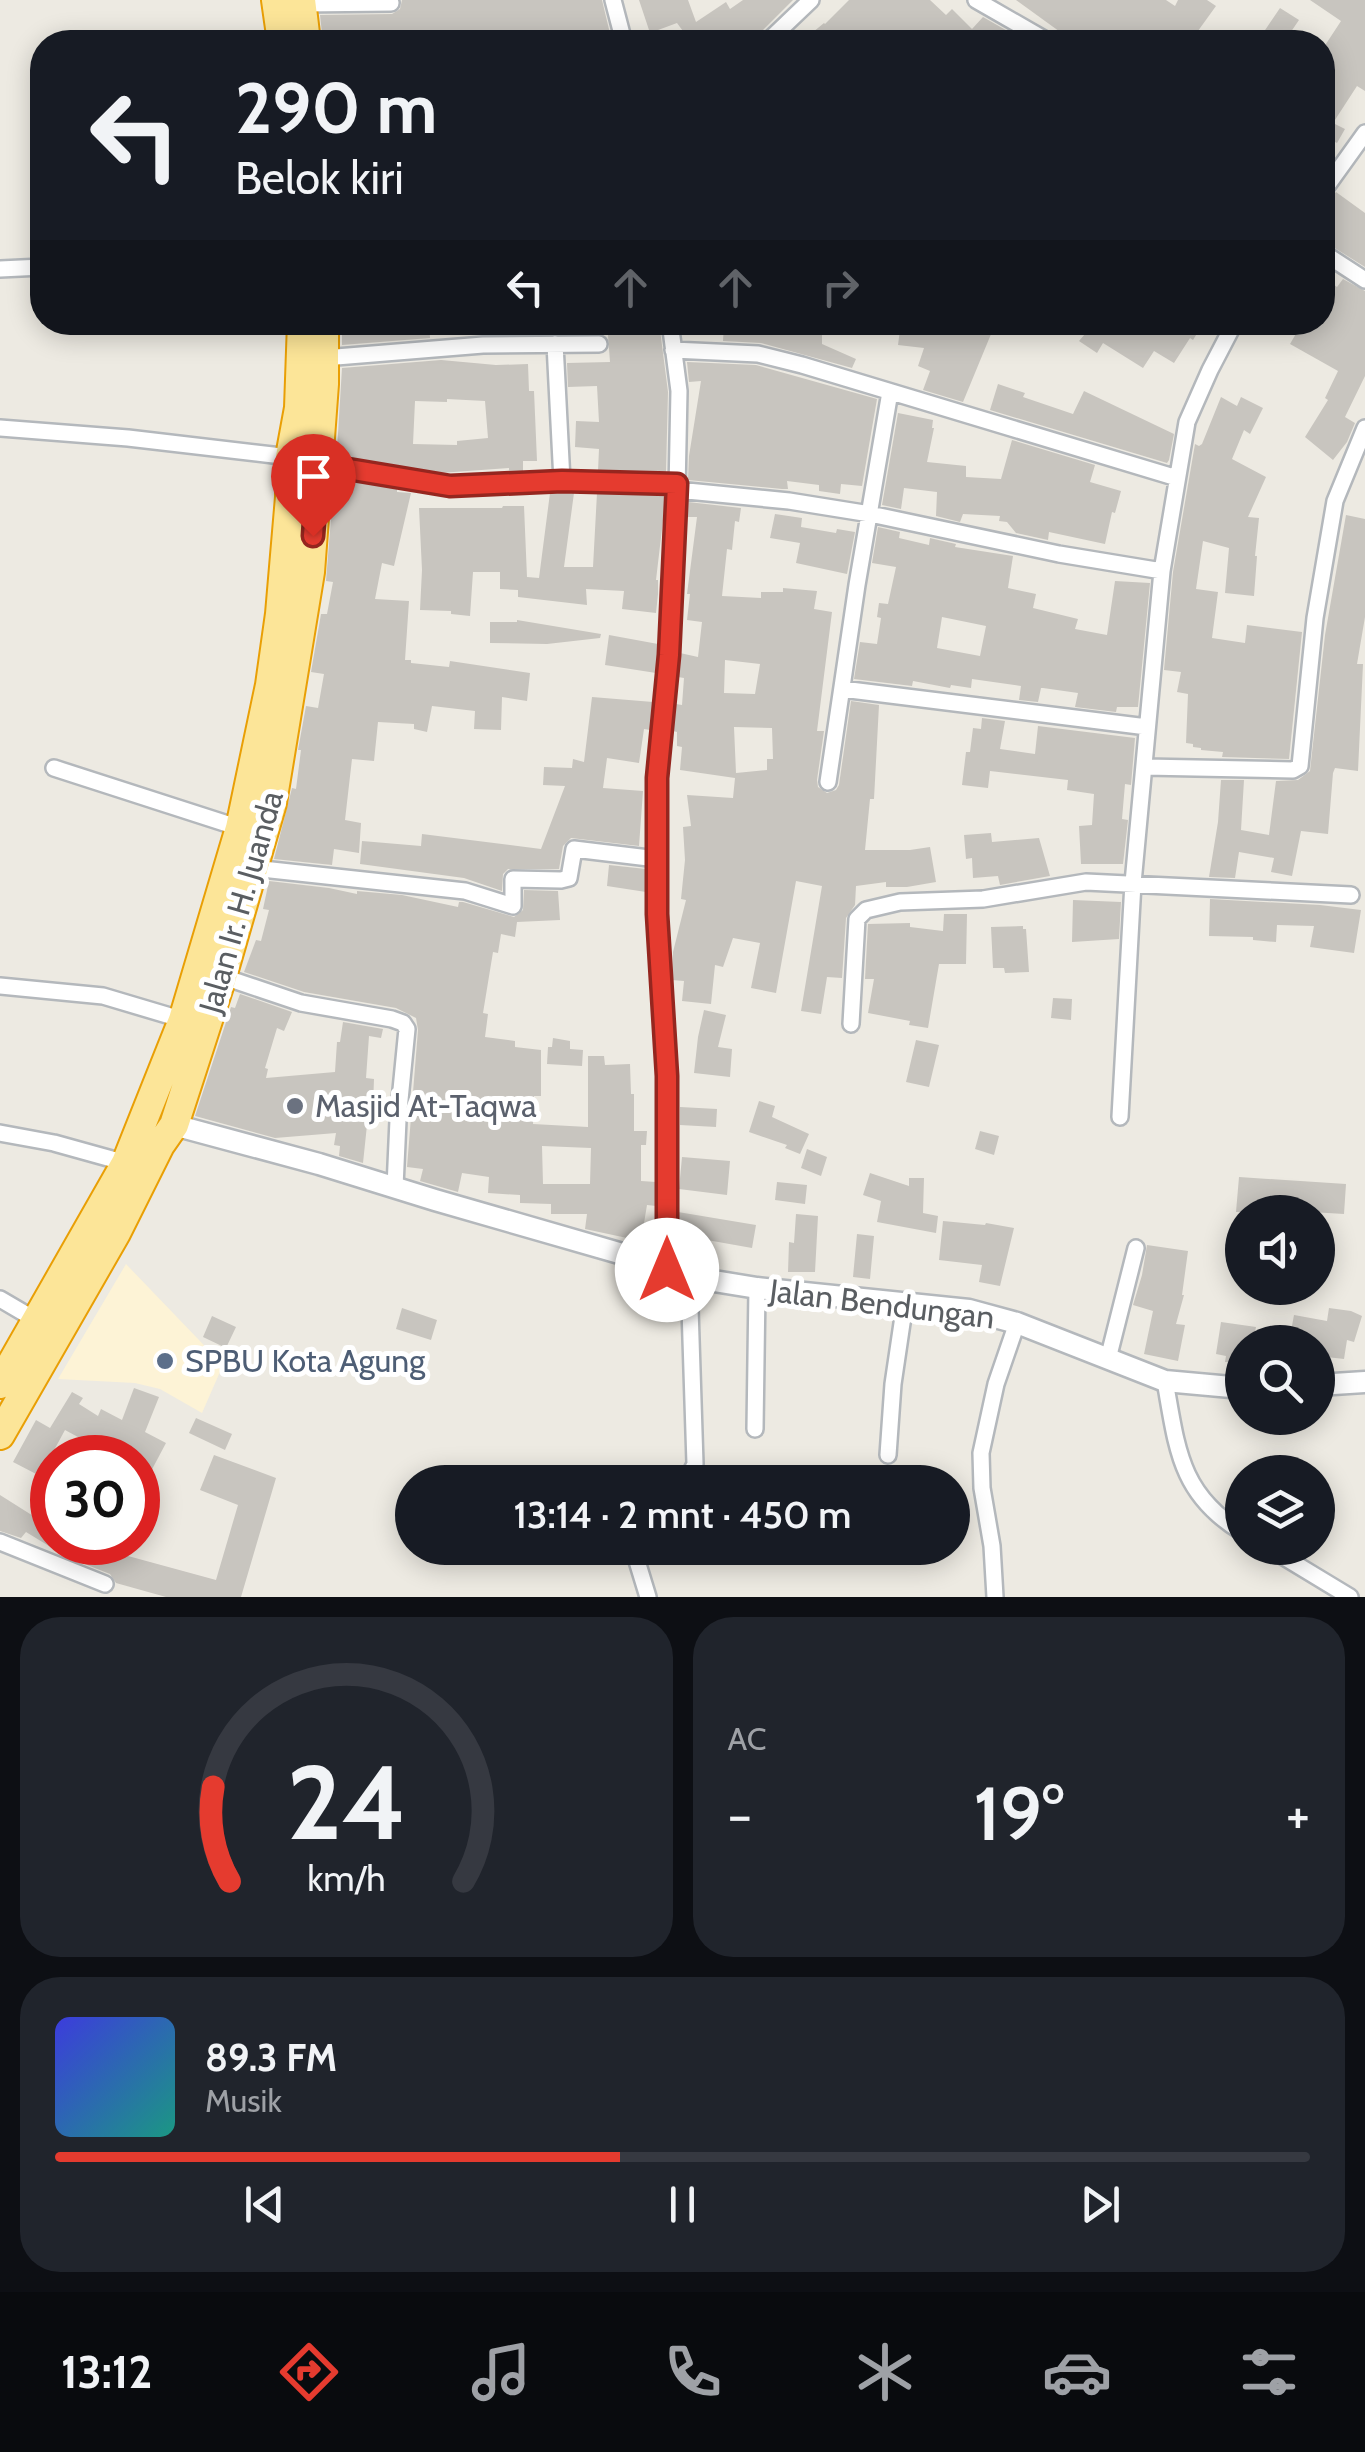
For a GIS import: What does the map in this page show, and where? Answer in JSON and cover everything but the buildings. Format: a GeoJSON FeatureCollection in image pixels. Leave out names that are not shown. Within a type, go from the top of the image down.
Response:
{"type":"FeatureCollection","features":[{"type":"Feature","properties":{"kind":"highway"},"geometry":{"type":"LineString","coordinates":[[285,30],[293,1]]}},
{"type":"Feature","properties":{"kind":"highway"},"geometry":{"type":"LineString","coordinates":[[293,1],[302,30]]}},
{"type":"Feature","properties":{"kind":"highway","name":"Jalan Ir. H. Juanda"},"geometry":{"type":"LineString","coordinates":[[0,1384],[116,1232],[174,1125],[270,685],[285,560],[301,335]]}},
{"type":"Feature","properties":{"kind":"highway","name":"Jalan Ir. H. Juanda"},"geometry":{"type":"LineString","coordinates":[[0,1435],[47,1326],[221,976],[253,868],[272,803],[310,572],[324,335]]}},
{"type":"Feature","properties":{"kind":"street"},"geometry":{"type":"LineString","coordinates":[[612,0],[621,30]]}},
{"type":"Feature","properties":{"kind":"street"},"geometry":{"type":"LineString","coordinates":[[780,30],[811,0]]}},
{"type":"Feature","properties":{"kind":"street"},"geometry":{"type":"LineString","coordinates":[[976,0],[1028,30]]}},
{"type":"Feature","properties":{"kind":"street"},"geometry":{"type":"LineString","coordinates":[[293,1],[391,3]]}},
{"type":"Feature","properties":{"kind":"street"},"geometry":{"type":"LineString","coordinates":[[1335,175],[1365,133]]}},
{"type":"Feature","properties":{"kind":"street"},"geometry":{"type":"LineString","coordinates":[[1335,260],[1365,280]]}},
{"type":"Feature","properties":{"kind":"street"},"geometry":{"type":"LineString","coordinates":[[0,269],[30,268]]}},
{"type":"Feature","properties":{"kind":"street"},"geometry":{"type":"LineString","coordinates":[[667,1270],[667,1076],[657,914],[657,778],[669,655],[677,487],[679,391],[671,335]]}},
{"type":"Feature","properties":{"kind":"street"},"geometry":{"type":"LineString","coordinates":[[1120,1117],[1132,883],[1162,571],[1187,422],[1229,335]]}},
{"type":"Feature","properties":{"kind":"street"},"geometry":{"type":"LineString","coordinates":[[554,344],[562,481]]}},
{"type":"Feature","properties":{"kind":"street"},"geometry":{"type":"LineString","coordinates":[[324,358],[483,345],[599,344]]}},
{"type":"Feature","properties":{"kind":"street"},"geometry":{"type":"LineString","coordinates":[[673,350],[758,354],[1177,478]]}},
{"type":"Feature","properties":{"kind":"street"},"geometry":{"type":"LineString","coordinates":[[828,782],[890,392]]}},
{"type":"Feature","properties":{"kind":"street"},"geometry":{"type":"LineString","coordinates":[[0,428],[290,457],[450,486],[562,481],[677,487],[789,500],[1162,571]]}},
{"type":"Feature","properties":{"kind":"street"},"geometry":{"type":"LineString","coordinates":[[1145,768],[1293,770],[1300,766],[1315,618],[1335,501],[1365,428]]}},
{"type":"Feature","properties":{"kind":"street"},"geometry":{"type":"LineString","coordinates":[[842,689],[1147,726]]}},
{"type":"Feature","properties":{"kind":"street"},"geometry":{"type":"LineString","coordinates":[[54,768],[240,828]]}},
{"type":"Feature","properties":{"kind":"street"},"geometry":{"type":"LineString","coordinates":[[253,868],[465,890],[513,906],[513,879],[569,878],[574,849],[657,859]]}},
{"type":"Feature","properties":{"kind":"street"},"geometry":{"type":"LineString","coordinates":[[852,1024],[857,919],[866,910],[900,902],[983,899],[1086,882],[1351,896]]}},
{"type":"Feature","properties":{"kind":"street"},"geometry":{"type":"LineString","coordinates":[[221,976],[300,1003],[403,1023],[407,1029],[396,1187]]}},
{"type":"Feature","properties":{"kind":"street"},"geometry":{"type":"LineString","coordinates":[[0,986],[103,996],[195,1022]]}},
{"type":"Feature","properties":{"kind":"street","name":"Jalan Bendungan"},"geometry":{"type":"LineString","coordinates":[[174,1125],[626,1255],[689,1278],[969,1310],[1017,1323],[1164,1381],[1225,1386]]}},
{"type":"Feature","properties":{"kind":"street"},"geometry":{"type":"LineString","coordinates":[[0,1133],[126,1163]]}},
{"type":"Feature","properties":{"kind":"street"},"geometry":{"type":"LineString","coordinates":[[1108,1359],[1136,1248]]}},
{"type":"Feature","properties":{"kind":"street"},"geometry":{"type":"LineString","coordinates":[[689,1278],[695,1465]]}},
{"type":"Feature","properties":{"kind":"street"},"geometry":{"type":"LineString","coordinates":[[755,1428],[758,1288]]}},
{"type":"Feature","properties":{"kind":"street"},"geometry":{"type":"LineString","coordinates":[[0,1299],[47,1326]]}},
{"type":"Feature","properties":{"kind":"street"},"geometry":{"type":"LineString","coordinates":[[888,1455],[905,1303]]}},
{"type":"Feature","properties":{"kind":"street"},"geometry":{"type":"LineString","coordinates":[[995,1597],[992,1546],[982,1488],[982,1453],[996,1384],[1017,1323]]}},
{"type":"Feature","properties":{"kind":"street"},"geometry":{"type":"LineString","coordinates":[[1164,1381],[1186,1472],[1197,1494],[1225,1520]]}},
{"type":"Feature","properties":{"kind":"street"},"geometry":{"type":"LineString","coordinates":[[1335,1384],[1365,1382]]}},
{"type":"Feature","properties":{"kind":"street"},"geometry":{"type":"LineString","coordinates":[[0,1542],[105,1584]]}},
{"type":"Feature","properties":{"kind":"street"},"geometry":{"type":"LineString","coordinates":[[638,1565],[648,1597]]}},
{"type":"Feature","properties":{"kind":"street"},"geometry":{"type":"LineString","coordinates":[[1293,1565],[1330,1591],[1350,1597]]}},
{"type":"Feature","properties":{"kind":"shaded area","name":"SPBU Kota Agung"},"geometry":{"type":"Polygon","coordinates":[[[126,1264],[223,1365],[202,1413],[160,1389],[135,1383],[58,1379],[126,1264]]]}},
{"type":"Feature","properties":{"kind":"place","name":"Masjid At-Taqwa"},"geometry":{"type":"Point","coordinates":[295,1106]}},
{"type":"Feature","properties":{"kind":"place","name":"SPBU Kota Agung"},"geometry":{"type":"Point","coordinates":[165,1361]}},
{"type":"Feature","properties":{"kind":"route"},"geometry":{"type":"LineString","coordinates":[[313,536],[318,464],[450,486],[562,481],[677,484],[669,655],[657,778],[657,914],[667,1076],[667,1270]]}}]}
